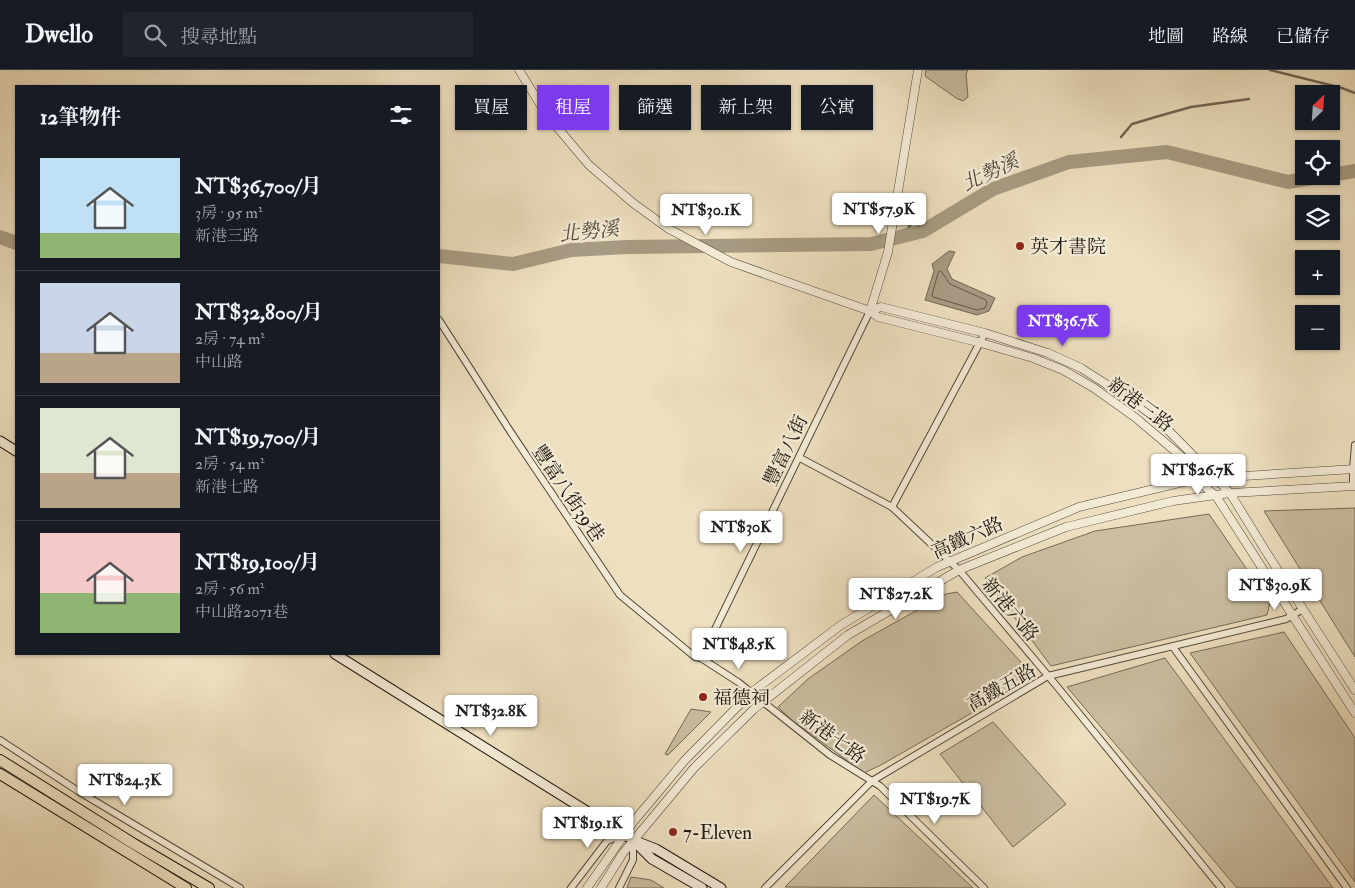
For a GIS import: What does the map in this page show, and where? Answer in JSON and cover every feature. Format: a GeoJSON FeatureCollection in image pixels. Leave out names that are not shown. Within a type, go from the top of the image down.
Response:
{"type":"FeatureCollection","features":[{"type":"Feature","properties":{"kind":"highway"},"geometry":{"type":"LineString","coordinates":[[0,760],[126,839],[209,888]]}},
{"type":"Feature","properties":{"kind":"highway"},"geometry":{"type":"LineString","coordinates":[[0,774],[186,888]]}},
{"type":"Feature","properties":{"kind":"main road"},"geometry":{"type":"LineString","coordinates":[[0,441],[15,450]]}},
{"type":"Feature","properties":{"kind":"main road"},"geometry":{"type":"LineString","coordinates":[[337,655],[624,834],[633,840],[652,859],[702,888]]}},
{"type":"Feature","properties":{"kind":"main road"},"geometry":{"type":"LineString","coordinates":[[633,840],[656,849],[721,888]]}},
{"type":"Feature","properties":{"kind":"street","name":"新港三路"},"geometry":{"type":"LineString","coordinates":[[519,70],[546,114],[589,165],[633,203],[669,229],[731,262],[870,311],[878,317],[1033,358],[1055,367],[1094,388],[1136,418],[1182,457],[1196,479],[1216,496],[1355,713]]}},
{"type":"Feature","properties":{"kind":"street","name":"豐富八街"},"geometry":{"type":"LineString","coordinates":[[701,658],[870,311],[888,252],[918,70]]}},
{"type":"Feature","properties":{"kind":"street","name":"新港三路"},"geometry":{"type":"LineString","coordinates":[[870,311],[881,307],[985,333],[1048,353],[1081,368],[1163,425],[1230,493],[1355,690]]}},
{"type":"Feature","properties":{"kind":"street","name":"豐富八街39巷"},"geometry":{"type":"LineString","coordinates":[[440,322],[510,431],[620,595],[695,657],[701,658]]}},
{"type":"Feature","properties":{"kind":"street"},"geometry":{"type":"LineString","coordinates":[[892,507],[985,333]]}},
{"type":"Feature","properties":{"kind":"street"},"geometry":{"type":"LineString","coordinates":[[1354,486],[1355,445]]}},
{"type":"Feature","properties":{"kind":"street","name":"新港六路"},"geometry":{"type":"LineString","coordinates":[[800,458],[892,507],[959,570],[1221,888]]}},
{"type":"Feature","properties":{"kind":"street","name":"高鐵六路"},"geometry":{"type":"LineString","coordinates":[[587,888],[634,820],[685,760],[752,692],[841,625],[949,561],[1079,507],[1196,479],[1354,469]]}},
{"type":"Feature","properties":{"kind":"street","name":"高鐵六路"},"geometry":{"type":"LineString","coordinates":[[602,888],[623,853],[694,768],[754,709],[848,636],[959,570],[1066,527],[1173,501],[1230,493],[1354,486]]}},
{"type":"Feature","properties":{"kind":"street","name":"高鐵五路"},"geometry":{"type":"LineString","coordinates":[[766,888],[872,781],[1048,676],[1286,619],[1303,609]]}},
{"type":"Feature","properties":{"kind":"street"},"geometry":{"type":"LineString","coordinates":[[1173,647],[1347,888]]}},
{"type":"Feature","properties":{"kind":"street","name":"新港七路"},"geometry":{"type":"LineString","coordinates":[[701,658],[752,692],[830,755],[880,786],[984,888]]}},
{"type":"Feature","properties":{"kind":"street"},"geometry":{"type":"LineString","coordinates":[[0,740],[78,791],[240,888]]}},
{"type":"Feature","properties":{"kind":"street"},"geometry":{"type":"LineString","coordinates":[[570,888],[607,841],[624,834]]}},
{"type":"Feature","properties":{"kind":"street"},"geometry":{"type":"LineString","coordinates":[[619,888],[633,860],[633,840]]}},
{"type":"Feature","properties":{"kind":"shaded area"},"geometry":{"type":"Polygon","coordinates":[[[926,70],[968,70],[966,74],[968,97],[963,101],[956,98],[925,76],[926,70]]]}},
{"type":"Feature","properties":{"kind":"shaded area"},"geometry":{"type":"Polygon","coordinates":[[[1355,508],[1355,657],[1264,511],[1355,508]]]}},
{"type":"Feature","properties":{"kind":"shaded area"},"geometry":{"type":"Polygon","coordinates":[[[1209,514],[1270,603],[1267,615],[1051,666],[985,578],[1022,557],[1095,531],[1209,514]]]}},
{"type":"Feature","properties":{"kind":"shaded area"},"geometry":{"type":"Polygon","coordinates":[[[957,592],[1029,671],[1024,683],[864,773],[793,721],[778,707],[808,679],[862,641],[946,594],[957,592]]]}},
{"type":"Feature","properties":{"kind":"shaded area"},"geometry":{"type":"Polygon","coordinates":[[[1284,632],[1355,738],[1355,882],[1190,653],[1284,632]]]}},
{"type":"Feature","properties":{"kind":"shaded area"},"geometry":{"type":"Polygon","coordinates":[[[1165,658],[1333,888],[1237,888],[1067,687],[1165,658]]]}},
{"type":"Feature","properties":{"kind":"shaded area"},"geometry":{"type":"Polygon","coordinates":[[[691,709],[711,712],[668,755],[665,754],[691,709]]]}},
{"type":"Feature","properties":{"kind":"shaded area"},"geometry":{"type":"Polygon","coordinates":[[[993,722],[1066,804],[1013,847],[940,754],[993,722]]]}},
{"type":"Feature","properties":{"kind":"shaded area"},"geometry":{"type":"Polygon","coordinates":[[[874,795],[973,888],[785,887],[874,795]]]}},
{"type":"Feature","properties":{"kind":"shaded area"},"geometry":{"type":"Polygon","coordinates":[[[631,877],[651,880],[664,888],[627,888],[631,877]]]}},
{"type":"Feature","properties":{"kind":"water"},"geometry":{"type":"Polygon","coordinates":[[[949,251],[955,252],[947,269],[952,279],[995,298],[989,311],[977,315],[925,300],[934,271],[932,264],[949,251]]]}},
{"type":"Feature","properties":{"kind":"waterway"},"geometry":{"type":"LineString","coordinates":[[1270,70],[1355,93]]}},
{"type":"Feature","properties":{"kind":"waterway"},"geometry":{"type":"LineString","coordinates":[[1121,137],[1132,124],[1191,107],[1249,99]]}},
{"type":"Feature","properties":{"kind":"waterway","name":"北勢溪"},"geometry":{"type":"LineString","coordinates":[[440,256],[513,264],[571,250],[628,247],[871,244],[923,231],[993,189],[1069,162],[1167,152],[1288,182],[1295,181]]}},
{"type":"Feature","properties":{"kind":"waterway","name":"北勢溪"},"geometry":{"type":"LineString","coordinates":[[1340,174],[1355,171]]}},
{"type":"Feature","properties":{"kind":"waterway"},"geometry":{"type":"LineString","coordinates":[[903,236],[913,221]]}},
{"type":"Feature","properties":{"kind":"waterway","name":"北勢溪"},"geometry":{"type":"LineString","coordinates":[[0,237],[15,243]]}},
{"type":"Feature","properties":{"kind":"place","name":"英才書院"},"geometry":{"type":"Point","coordinates":[1020,246]}},
{"type":"Feature","properties":{"kind":"place","name":"福德祠"},"geometry":{"type":"Point","coordinates":[703,697]}},
{"type":"Feature","properties":{"kind":"place","name":"7-Eleven"},"geometry":{"type":"Point","coordinates":[673,832]}}]}
